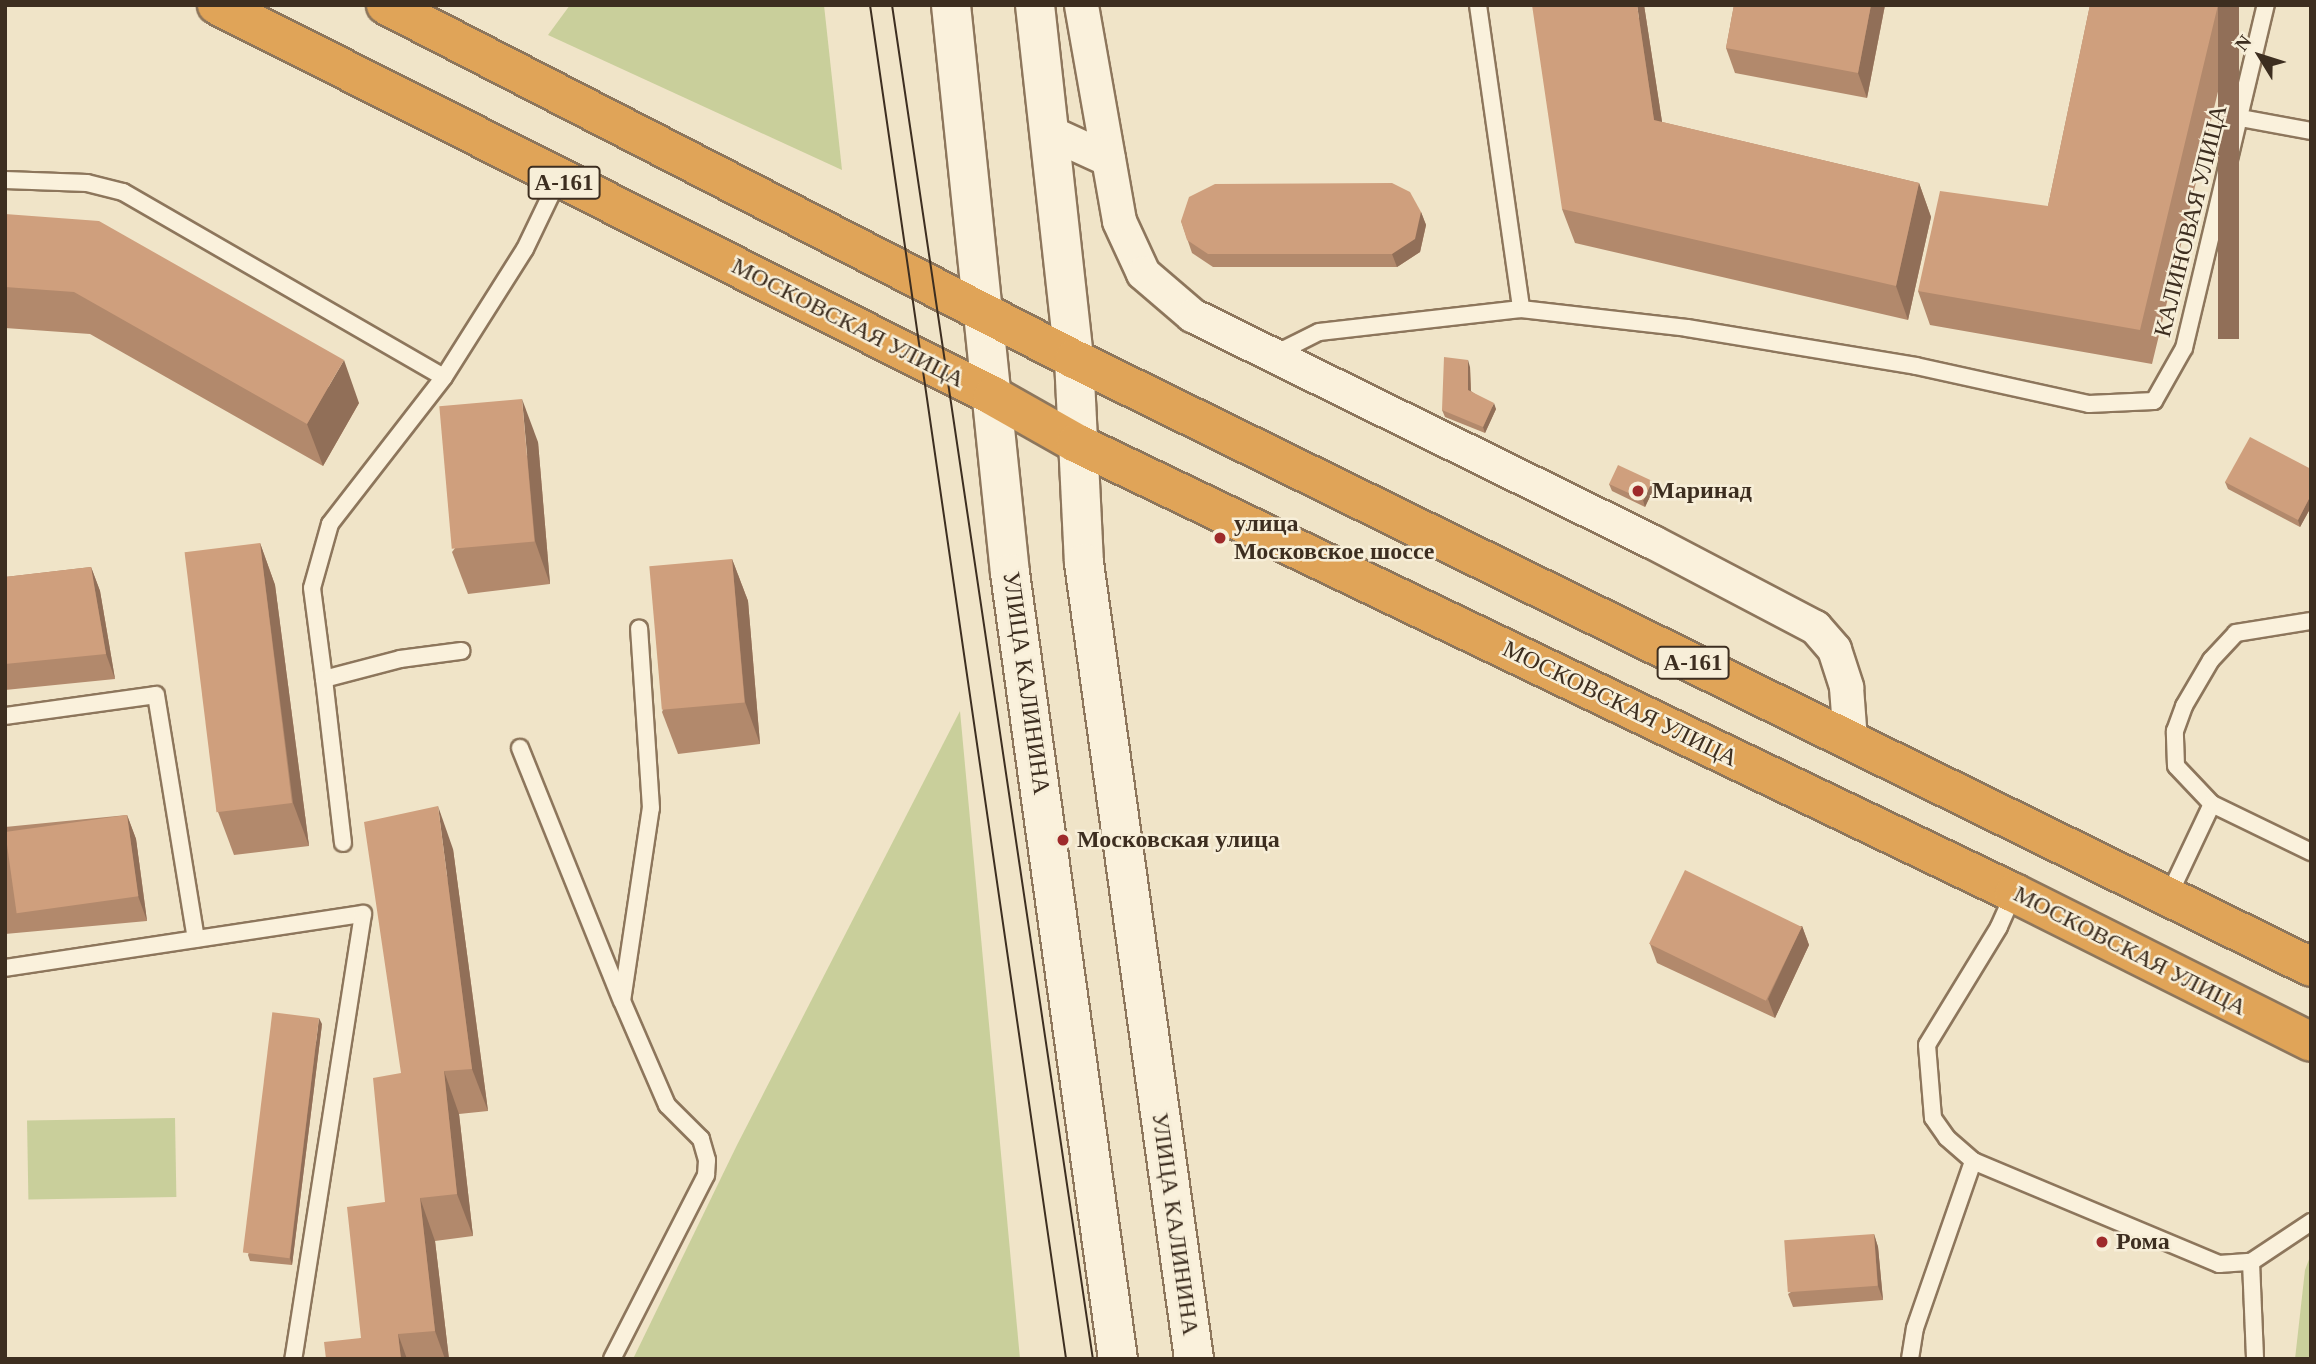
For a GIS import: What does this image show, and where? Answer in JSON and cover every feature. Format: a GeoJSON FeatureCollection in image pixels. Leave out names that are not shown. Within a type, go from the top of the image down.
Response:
{"type":"FeatureCollection","features":[{"type":"Feature","properties":{"kind":"highway","name":"МОСКОВСКАЯ УЛИЦА"},"geometry":{"type":"LineString","coordinates":[[217,5],[558,180],[993,396],[1076,443],[2014,893],[2311,1042]]}},
{"type":"Feature","properties":{"kind":"highway","name":"А-161"},"geometry":{"type":"LineString","coordinates":[[386,5],[1074,359],[2311,967]]}},
{"type":"Feature","properties":{"kind":"street","name":"УЛИЦА КАЛИНИНА"},"geometry":{"type":"LineString","coordinates":[[951,5],[1010,573],[1118,1359]]}},
{"type":"Feature","properties":{"kind":"street","name":"УЛИЦА КАЛИНИНА"},"geometry":{"type":"LineString","coordinates":[[1035,5],[1074,359],[1076,443],[1084,563],[1194,1359]]}},
{"type":"Feature","properties":{"kind":"street"},"geometry":{"type":"LineString","coordinates":[[1081,5],[1119,221],[1143,273],[1192,315],[1815,627],[1834,649],[1846,687],[1850,740]]}},
{"type":"Feature","properties":{"kind":"street"},"geometry":{"type":"LineString","coordinates":[[1049,132],[1108,159]]}},
{"type":"Feature","properties":{"kind":"lane"},"geometry":{"type":"LineString","coordinates":[[1273,355],[1319,332],[1521,309],[1478,5]]}},
{"type":"Feature","properties":{"kind":"lane","name":"КАЛИНОВАЯ УЛИЦА"},"geometry":{"type":"LineString","coordinates":[[1521,309],[1687,328],[1862,357],[2089,404],[2154,401],[2184,348],[2266,5]]}},
{"type":"Feature","properties":{"kind":"lane"},"geometry":{"type":"LineString","coordinates":[[2241,118],[2311,131]]}},
{"type":"Feature","properties":{"kind":"lane"},"geometry":{"type":"LineString","coordinates":[[5,180],[87,183],[123,192],[444,377]]}},
{"type":"Feature","properties":{"kind":"lane"},"geometry":{"type":"LineString","coordinates":[[343,843],[312,588],[330,524],[444,377],[525,249],[558,180]]}},
{"type":"Feature","properties":{"kind":"lane"},"geometry":{"type":"LineString","coordinates":[[2311,621],[2236,633],[2211,660],[2184,706],[2175,732],[2176,766],[2212,804],[2311,852]]}},
{"type":"Feature","properties":{"kind":"lane"},"geometry":{"type":"LineString","coordinates":[[622,1001],[651,808],[639,628]]}},
{"type":"Feature","properties":{"kind":"lane"},"geometry":{"type":"LineString","coordinates":[[324,679],[400,659],[461,651]]}},
{"type":"Feature","properties":{"kind":"lane"},"geometry":{"type":"LineString","coordinates":[[5,716],[156,695],[196,939]]}},
{"type":"Feature","properties":{"kind":"lane"},"geometry":{"type":"LineString","coordinates":[[520,748],[667,1105],[701,1139],[707,1160],[706,1175],[612,1359]]}},
{"type":"Feature","properties":{"kind":"lane"},"geometry":{"type":"LineString","coordinates":[[2168,897],[2212,804]]}},
{"type":"Feature","properties":{"kind":"lane"},"geometry":{"type":"LineString","coordinates":[[2014,893],[1999,927],[1927,1045],[1933,1118],[1972,1161],[2219,1264],[2251,1262],[2311,1222]]}},
{"type":"Feature","properties":{"kind":"lane"},"geometry":{"type":"LineString","coordinates":[[5,968],[363,914],[293,1359]]}},
{"type":"Feature","properties":{"kind":"lane"},"geometry":{"type":"LineString","coordinates":[[1910,1359],[1914,1328],[1972,1161]]}},
{"type":"Feature","properties":{"kind":"lane"},"geometry":{"type":"LineString","coordinates":[[2251,1262],[2255,1359]]}},
{"type":"Feature","properties":{"kind":"green space"},"geometry":{"type":"Polygon","coordinates":[[[570,5],[824,5],[842,170],[548,35],[570,5]]]}},
{"type":"Feature","properties":{"kind":"green space"},"geometry":{"type":"Polygon","coordinates":[[[960,711],[1020,1359],[633,1359],[737,1145],[960,711]]]}},
{"type":"Feature","properties":{"kind":"green space"},"geometry":{"type":"Polygon","coordinates":[[[175,1118],[176,1197],[28,1200],[27,1121],[175,1118]]]}},
{"type":"Feature","properties":{"kind":"green space"},"geometry":{"type":"Polygon","coordinates":[[[2311,1254],[2311,1359],[2295,1359],[2305,1270],[2311,1254]]]}},
{"type":"Feature","properties":{"kind":"building"},"geometry":{"type":"Polygon","coordinates":[[[1532,5],[1637,5],[1654,120],[1919,183],[1896,286],[1562,209],[1532,5]]]}},
{"type":"Feature","properties":{"kind":"building"},"geometry":{"type":"Polygon","coordinates":[[[1734,5],[1871,5],[1858,73],[1726,48],[1734,5]]]}},
{"type":"Feature","properties":{"kind":"building"},"geometry":{"type":"Polygon","coordinates":[[[2090,5],[2218,5],[2140,330],[1918,291],[1940,191],[2048,206],[2090,5]]]}},
{"type":"Feature","properties":{"kind":"building"},"geometry":{"type":"Polygon","coordinates":[[[1392,183],[1410,192],[1421,212],[1415,239],[1392,254],[1208,254],[1187,240],[1181,221],[1189,197],[1215,184],[1392,183]]]}},
{"type":"Feature","properties":{"kind":"building"},"geometry":{"type":"Polygon","coordinates":[[[5,214],[99,221],[344,360],[307,424],[74,292],[5,287],[5,214]]]}},
{"type":"Feature","properties":{"kind":"building"},"geometry":{"type":"Polygon","coordinates":[[[1444,357],[1468,360],[1468,390],[1494,403],[1483,427],[1442,410],[1444,357]]]}},
{"type":"Feature","properties":{"kind":"building"},"geometry":{"type":"Polygon","coordinates":[[[522,399],[534,541],[452,549],[439,406],[522,399]]]}},
{"type":"Feature","properties":{"kind":"building"},"geometry":{"type":"Polygon","coordinates":[[[2250,437],[2311,469],[2311,495],[2298,520],[2225,482],[2250,437]]]}},
{"type":"Feature","properties":{"kind":"building"},"geometry":{"type":"Polygon","coordinates":[[[1618,465],[1652,481],[1644,500],[1609,484],[1618,465]]]}},
{"type":"Feature","properties":{"kind":"building"},"geometry":{"type":"Polygon","coordinates":[[[260,543],[292,803],[216,812],[185,552],[260,543]]]}},
{"type":"Feature","properties":{"kind":"building"},"geometry":{"type":"Polygon","coordinates":[[[732,559],[745,702],[662,710],[649,566],[732,559]]]}},
{"type":"Feature","properties":{"kind":"building"},"geometry":{"type":"Polygon","coordinates":[[[91,567],[106,654],[5,664],[5,577],[91,567]]]}},
{"type":"Feature","properties":{"kind":"building"},"geometry":{"type":"Polygon","coordinates":[[[438,806],[472,1069],[444,1071],[457,1194],[420,1198],[435,1331],[398,1334],[401,1359],[326,1359],[324,1342],[361,1338],[347,1207],[385,1202],[373,1078],[401,1073],[364,822],[438,806]]]}},
{"type":"Feature","properties":{"kind":"building"},"geometry":{"type":"Polygon","coordinates":[[[127,815],[138,896],[17,913],[5,832],[127,815]]]}},
{"type":"Feature","properties":{"kind":"building"},"geometry":{"type":"Polygon","coordinates":[[[1685,870],[1802,927],[1766,1001],[1649,944],[1685,870]]]}},
{"type":"Feature","properties":{"kind":"building"},"geometry":{"type":"Polygon","coordinates":[[[272,1012],[319,1018],[290,1258],[243,1252],[272,1012]]]}},
{"type":"Feature","properties":{"kind":"building"},"geometry":{"type":"Polygon","coordinates":[[[1874,1234],[1878,1286],[1788,1292],[1784,1240],[1874,1234]]]}},
{"type":"Feature","properties":{"kind":"tram line"},"geometry":{"type":"LineString","coordinates":[[870,5],[1066,1359]]}},
{"type":"Feature","properties":{"kind":"tram line"},"geometry":{"type":"LineString","coordinates":[[892,5],[1093,1359]]}},
{"type":"Feature","properties":{"kind":"place","name":"Маринад"},"geometry":{"type":"Point","coordinates":[1638,491]}},
{"type":"Feature","properties":{"kind":"place","name":"улица Московское шоссе"},"geometry":{"type":"Point","coordinates":[1220,538]}},
{"type":"Feature","properties":{"kind":"place","name":"Московская улица"},"geometry":{"type":"Point","coordinates":[1063,840]}},
{"type":"Feature","properties":{"kind":"place","name":"Рома"},"geometry":{"type":"Point","coordinates":[2102,1242]}}]}
